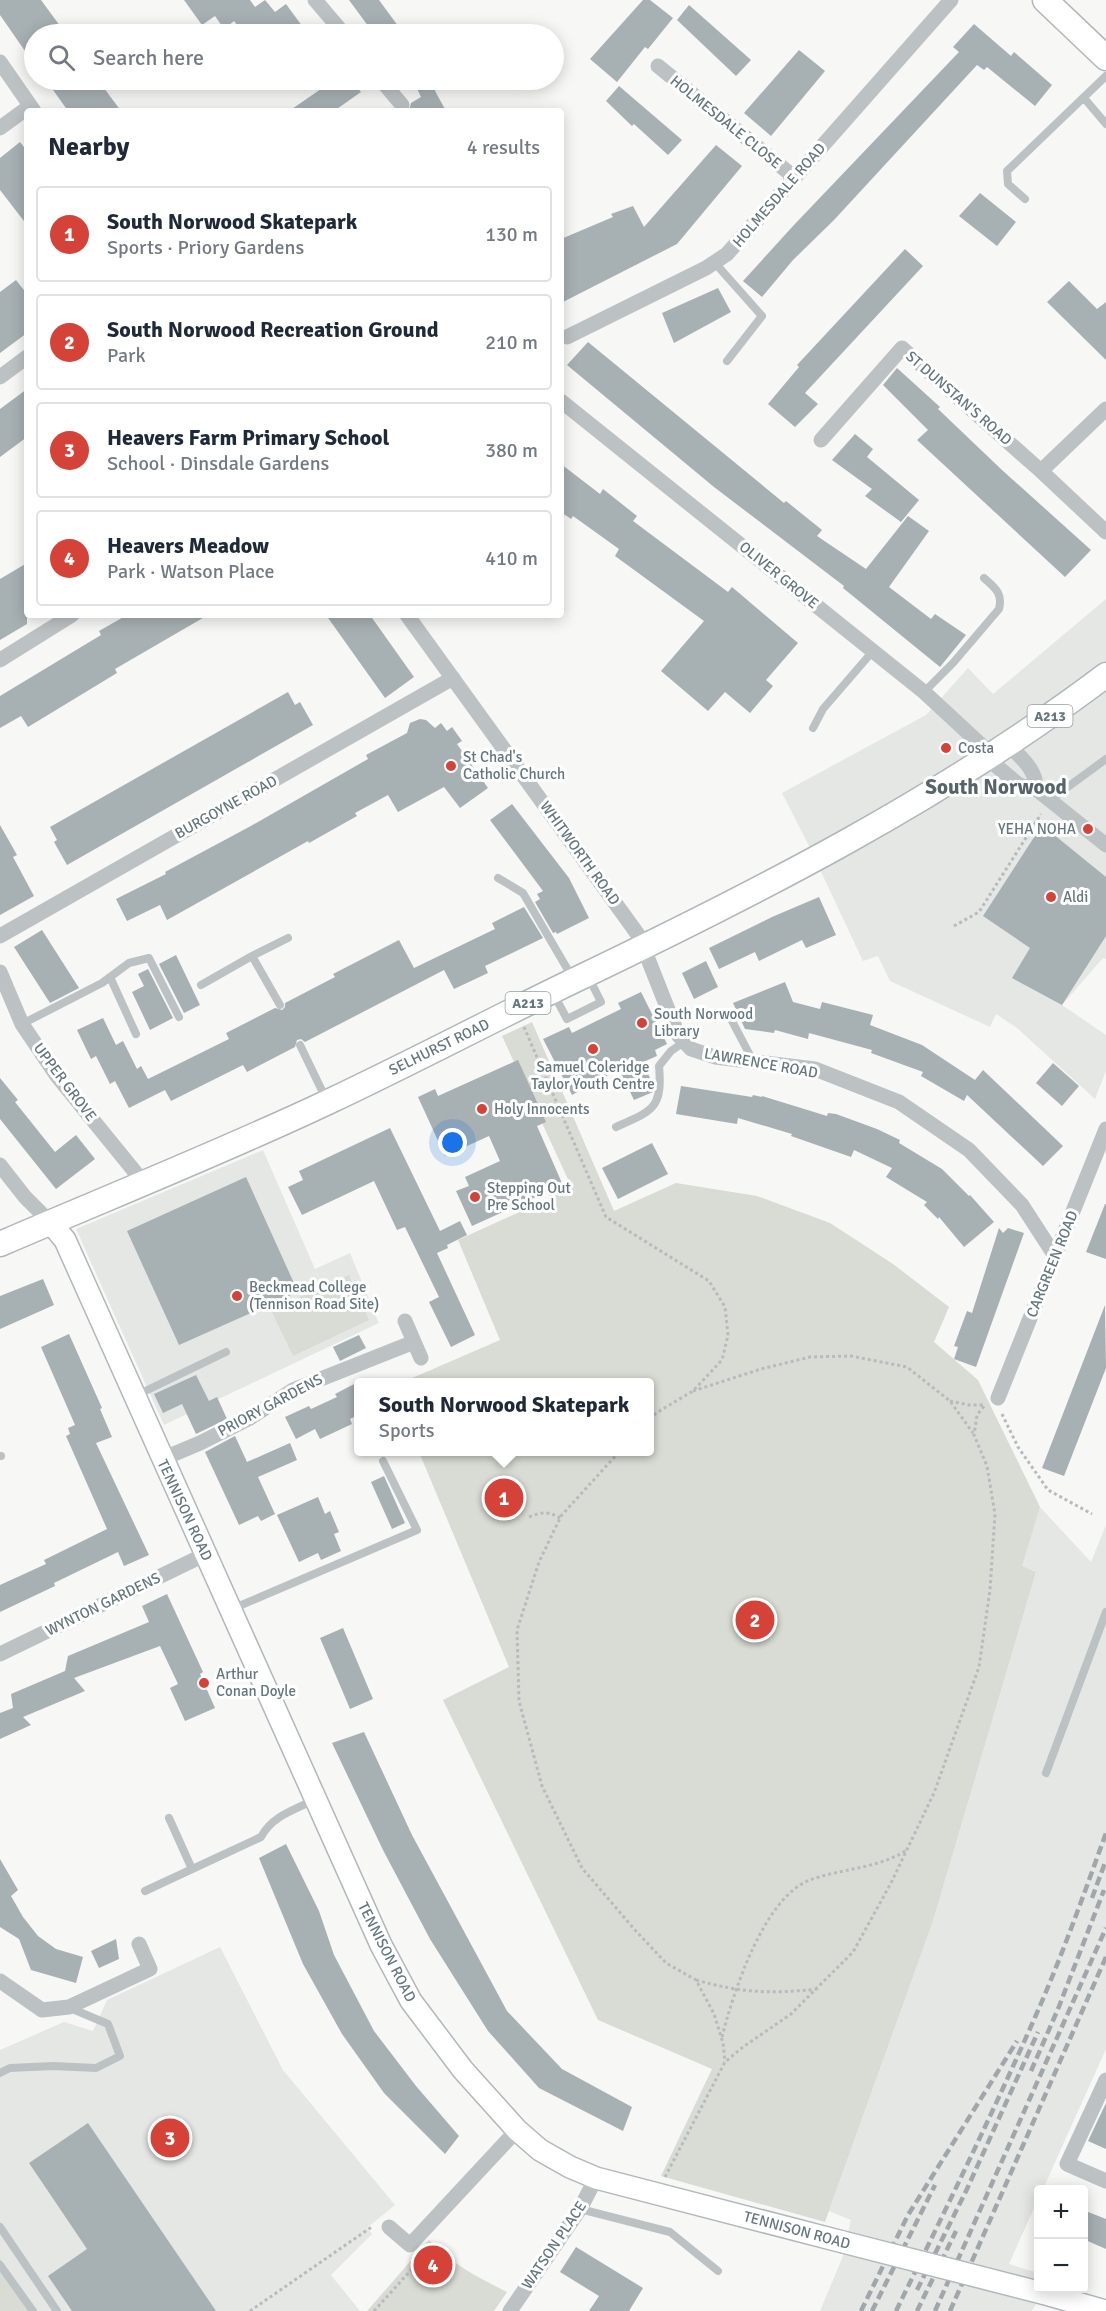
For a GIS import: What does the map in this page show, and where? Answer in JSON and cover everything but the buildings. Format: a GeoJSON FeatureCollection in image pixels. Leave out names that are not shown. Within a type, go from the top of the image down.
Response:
{"type":"FeatureCollection","features":[{"type":"Feature","properties":{"kind":"main road"},"geometry":{"type":"LineString","coordinates":[[1045,0],[1106,58]]}},
{"type":"Feature","properties":{"kind":"main road","name":"A213"},"geometry":{"type":"LineString","coordinates":[[996,752],[1054,714],[1106,675]]}},
{"type":"Feature","properties":{"kind":"main road","name":"SELHURST ROAD"},"geometry":{"type":"LineString","coordinates":[[0,1244],[328,1102],[644,947],[796,869],[908,806],[996,752]]}},
{"type":"Feature","properties":{"kind":"street"},"geometry":{"type":"LineString","coordinates":[[315,0],[335,24]]}},
{"type":"Feature","properties":{"kind":"street","name":"HOLMESDALE ROAD"},"geometry":{"type":"LineString","coordinates":[[567,337],[715,263],[727,254],[951,0]]}},
{"type":"Feature","properties":{"kind":"street"},"geometry":{"type":"LineString","coordinates":[[0,62],[31,108]]}},
{"type":"Feature","properties":{"kind":"street","name":"HOLMESDALE CLOSE"},"geometry":{"type":"LineString","coordinates":[[658,66],[794,177]]}},
{"type":"Feature","properties":{"kind":"street"},"geometry":{"type":"LineString","coordinates":[[388,90],[399,108]]}},
{"type":"Feature","properties":{"kind":"street"},"geometry":{"type":"LineString","coordinates":[[0,128],[24,114]]}},
{"type":"Feature","properties":{"kind":"street","name":"ST DUNSTAN'S ROAD"},"geometry":{"type":"LineString","coordinates":[[821,440],[902,348],[1106,532]]}},
{"type":"Feature","properties":{"kind":"street"},"geometry":{"type":"LineString","coordinates":[[0,377],[24,359]]}},
{"type":"Feature","properties":{"kind":"street","name":"OLIVER GROVE"},"geometry":{"type":"LineString","coordinates":[[564,403],[996,752]]}},
{"type":"Feature","properties":{"kind":"street"},"geometry":{"type":"LineString","coordinates":[[1041,471],[1105,412]]}},
{"type":"Feature","properties":{"kind":"street"},"geometry":{"type":"LineString","coordinates":[[0,660],[67,618]]}},
{"type":"Feature","properties":{"kind":"street","name":"WHITWORTH ROAD"},"geometry":{"type":"LineString","coordinates":[[409,618],[620,908],[644,947]]}},
{"type":"Feature","properties":{"kind":"street","name":"BURGOYNE ROAD"},"geometry":{"type":"LineString","coordinates":[[0,936],[453,678]]}},
{"type":"Feature","properties":{"kind":"street"},"geometry":{"type":"LineString","coordinates":[[996,752],[1034,772],[1036,789]]}},
{"type":"Feature","properties":{"kind":"street"},"geometry":{"type":"LineString","coordinates":[[996,752],[1019,785],[1036,789],[1106,845]]}},
{"type":"Feature","properties":{"kind":"street","name":"LAWRENCE ROAD"},"geometry":{"type":"LineString","coordinates":[[644,947],[678,1035],[691,1049],[715,1057],[815,1069],[898,1102],[969,1149],[1022,1205],[1055,1256]]}},
{"type":"Feature","properties":{"kind":"street","name":"UPPER GROVE"},"geometry":{"type":"LineString","coordinates":[[0,972],[22,1024],[57,1076],[144,1183]]}},
{"type":"Feature","properties":{"kind":"street","name":"CARGREEN ROAD"},"geometry":{"type":"LineString","coordinates":[[990,1402],[1055,1256],[1106,1129]]}},
{"type":"Feature","properties":{"kind":"street"},"geometry":{"type":"LineString","coordinates":[[0,1165],[50,1222]]}},
{"type":"Feature","properties":{"kind":"street","name":"TENNISON ROAD"},"geometry":{"type":"LineString","coordinates":[[50,1222],[65,1240],[381,1945],[411,2001],[463,2070],[518,2130],[540,2150],[596,2178],[1105,2311]]}},
{"type":"Feature","properties":{"kind":"street"},"geometry":{"type":"LineString","coordinates":[[405,1321],[421,1358]]}},
{"type":"Feature","properties":{"kind":"street","name":"PRIORY GARDENS"},"geometry":{"type":"LineString","coordinates":[[162,1459],[249,1418],[293,1390],[414,1342]]}},
{"type":"Feature","properties":{"kind":"street","name":"WYNTON GARDENS"},"geometry":{"type":"LineString","coordinates":[[0,1654],[206,1554]]}},
{"type":"Feature","properties":{"kind":"street"},"geometry":{"type":"LineString","coordinates":[[0,1981],[42,2010],[69,2007],[150,1969],[139,1944]]}},
{"type":"Feature","properties":{"kind":"street"},"geometry":{"type":"LineString","coordinates":[[1106,2080],[1067,2164],[1106,2181]]}},
{"type":"Feature","properties":{"kind":"street"},"geometry":{"type":"LineString","coordinates":[[389,2227],[410,2245],[421,2236],[518,2130]]}},
{"type":"Feature","properties":{"kind":"street","name":"WATSON PLACE"},"geometry":{"type":"LineString","coordinates":[[510,2311],[580,2209],[596,2178]]}},
{"type":"Feature","properties":{"kind":"lane"},"geometry":{"type":"LineString","coordinates":[[1025,199],[1008,184],[1007,171],[1106,76]]}},
{"type":"Feature","properties":{"kind":"lane"},"geometry":{"type":"LineString","coordinates":[[1084,98],[1106,124]]}},
{"type":"Feature","properties":{"kind":"lane"},"geometry":{"type":"LineString","coordinates":[[715,263],[762,316],[727,361]]}},
{"type":"Feature","properties":{"kind":"lane"},"geometry":{"type":"LineString","coordinates":[[924,692],[953,663],[999,609],[1001,602],[998,591],[984,578]]}},
{"type":"Feature","properties":{"kind":"lane"},"geometry":{"type":"LineString","coordinates":[[813,728],[823,709],[873,651]]}},
{"type":"Feature","properties":{"kind":"lane"},"geometry":{"type":"LineString","coordinates":[[1050,800],[1106,759]]}},
{"type":"Feature","properties":{"kind":"lane"},"geometry":{"type":"LineString","coordinates":[[498,878],[523,893],[580,978],[601,1002],[567,1019],[552,992]]}},
{"type":"Feature","properties":{"kind":"lane"},"geometry":{"type":"LineString","coordinates":[[201,985],[288,938]]}},
{"type":"Feature","properties":{"kind":"lane"},"geometry":{"type":"LineString","coordinates":[[252,956],[280,1005]]}},
{"type":"Feature","properties":{"kind":"lane"},"geometry":{"type":"LineString","coordinates":[[22,1024],[102,983],[129,963],[149,958],[179,1017]]}},
{"type":"Feature","properties":{"kind":"lane"},"geometry":{"type":"LineString","coordinates":[[110,977],[136,1034]]}},
{"type":"Feature","properties":{"kind":"lane"},"geometry":{"type":"LineString","coordinates":[[732,1021],[753,1061]]}},
{"type":"Feature","properties":{"kind":"lane"},"geometry":{"type":"LineString","coordinates":[[616,1127],[645,1114],[658,1101],[660,1080],[658,1066],[671,1051],[684,1042]]}},
{"type":"Feature","properties":{"kind":"lane"},"geometry":{"type":"LineString","coordinates":[[300,1044],[328,1102]]}},
{"type":"Feature","properties":{"kind":"lane"},"geometry":{"type":"LineString","coordinates":[[134,1396],[226,1352]]}},
{"type":"Feature","properties":{"kind":"lane"},"geometry":{"type":"LineString","coordinates":[[231,1610],[417,1530],[383,1461]]}},
{"type":"Feature","properties":{"kind":"lane"},"geometry":{"type":"LineString","coordinates":[[1046,1773],[1106,1612]]}},
{"type":"Feature","properties":{"kind":"lane"},"geometry":{"type":"LineString","coordinates":[[145,1891],[261,1837],[268,1825],[279,1817],[316,1799]]}},
{"type":"Feature","properties":{"kind":"lane"},"geometry":{"type":"LineString","coordinates":[[169,1818],[192,1869]]}},
{"type":"Feature","properties":{"kind":"lane"},"geometry":{"type":"LineString","coordinates":[[0,2073],[10,2068],[53,2066],[96,2068],[120,2056],[108,2024],[69,2007]]}},
{"type":"Feature","properties":{"kind":"lane"},"geometry":{"type":"LineString","coordinates":[[580,2209],[670,2232],[718,2271]]}},
{"type":"Feature","properties":{"kind":"lane"},"geometry":{"type":"LineString","coordinates":[[0,2227],[57,2311]]}},
{"type":"Feature","properties":{"kind":"lane"},"geometry":{"type":"LineString","coordinates":[[0,2265],[33,2311]]}},
{"type":"Feature","properties":{"kind":"path"},"geometry":{"type":"LineString","coordinates":[[954,926],[979,912],[1050,800]]}},
{"type":"Feature","properties":{"kind":"path"},"geometry":{"type":"LineString","coordinates":[[516,1009],[606,1218],[709,1281],[725,1306],[728,1335],[722,1360],[693,1391]]}},
{"type":"Feature","properties":{"kind":"path"},"geometry":{"type":"LineString","coordinates":[[654,1415],[693,1391],[761,1369],[810,1357],[851,1356],[907,1368],[950,1401],[974,1435],[987,1466],[995,1514],[990,1590],[979,1667],[934,1793],[891,1883],[853,1952],[818,1989],[790,2014],[725,2062],[657,2193]]}},
{"type":"Feature","properties":{"kind":"path"},"geometry":{"type":"LineString","coordinates":[[950,1401],[969,1405],[990,1402]]}},
{"type":"Feature","properties":{"kind":"path"},"geometry":{"type":"LineString","coordinates":[[974,1435],[977,1415],[990,1402]]}},
{"type":"Feature","properties":{"kind":"path"},"geometry":{"type":"LineString","coordinates":[[990,1402],[1001,1413],[1018,1447],[1048,1490],[1092,1514]]}},
{"type":"Feature","properties":{"kind":"path"},"geometry":{"type":"LineString","coordinates":[[615,1456],[560,1518],[539,1562],[517,1630],[519,1701],[542,1786],[582,1868],[666,1963],[696,1980],[735,1990],[777,1994],[818,1989]]}},
{"type":"Feature","properties":{"kind":"path"},"geometry":{"type":"LineString","coordinates":[[529,1517],[543,1512],[552,1513],[560,1518]]}},
{"type":"Feature","properties":{"kind":"path"},"geometry":{"type":"LineString","coordinates":[[722,2039],[735,1990],[746,1962],[787,1894],[809,1881],[873,1866],[893,1859],[907,1850]]}},
{"type":"Feature","properties":{"kind":"path"},"geometry":{"type":"LineString","coordinates":[[696,1980],[714,2014],[722,2039],[725,2062]]}},
{"type":"Feature","properties":{"kind":"path"},"geometry":{"type":"LineString","coordinates":[[250,2311],[375,2225],[389,2227]]}},
{"type":"Feature","properties":{"kind":"path"},"geometry":{"type":"LineString","coordinates":[[374,2311],[431,2248],[421,2236]]}},
{"type":"Feature","properties":{"kind":"shaded area"},"geometry":{"type":"Polygon","coordinates":[[[1106,599],[1106,959],[1103,958],[1062,1005],[1106,1035],[1106,1071],[1095,1099],[1017,1028],[996,1014],[990,1027],[890,981],[878,956],[863,961],[782,793],[926,715],[968,668],[993,694],[1106,599]]]}},
{"type":"Feature","properties":{"kind":"shaded area"},"geometry":{"type":"Polygon","coordinates":[[[532,1022],[614,1211],[676,1183],[757,1196],[830,1223],[893,1264],[949,1307],[934,1342],[978,1380],[1040,1507],[1022,1566],[1036,1572],[933,1921],[825,2222],[661,2176],[712,2069],[598,2020],[443,1700],[509,1667],[421,1456],[654,1456],[654,1378],[412,1378],[500,1340],[458,1240],[572,1188],[502,1036],[532,1022]]]}},
{"type":"Feature","properties":{"kind":"shaded area","name":"Beckmead College (Tennison Road Site)"},"geometry":{"type":"Polygon","coordinates":[[[263,1150],[315,1269],[350,1253],[379,1323],[164,1425],[76,1229],[263,1150]]]}},
{"type":"Feature","properties":{"kind":"shaded area"},"geometry":{"type":"Polygon","coordinates":[[[349,1275],[369,1320],[293,1356],[271,1310],[349,1275]]]}},
{"type":"Feature","properties":{"kind":"shaded area"},"geometry":{"type":"Polygon","coordinates":[[[1040,1507],[1091,1562],[1106,1525],[1106,2049],[1045,2185],[1034,2185],[1034,2208],[1009,2264],[1034,2272],[1034,2293],[1042,2293],[1032,2311],[820,2311],[843,2256],[851,2220],[829,2211],[933,1921],[1036,1572],[1021,1566],[1040,1507]]]}},
{"type":"Feature","properties":{"kind":"shaded area"},"geometry":{"type":"Polygon","coordinates":[[[220,1947],[283,2070],[395,2205],[367,2228],[372,2234],[331,2275],[360,2311],[37,2311],[0,2258],[0,2050],[64,2022],[93,2031],[107,2000],[220,1947]]]}},
{"type":"Feature","properties":{"kind":"shaded area"},"geometry":{"type":"Polygon","coordinates":[[[429,2240],[456,2263],[507,2292],[494,2311],[367,2311],[429,2240]]]}},
{"type":"Feature","properties":{"kind":"shaded area"},"geometry":{"type":"Polygon","coordinates":[[[0,2258],[37,2311],[0,2311],[0,2258]]]}},
{"type":"Feature","properties":{"kind":"railway"},"geometry":{"type":"LineString","coordinates":[[896,2311],[1036,2015],[1064,1948],[1106,1833]]}},
{"type":"Feature","properties":{"kind":"railway"},"geometry":{"type":"LineString","coordinates":[[1092,1898],[1106,1860]]}},
{"type":"Feature","properties":{"kind":"railway"},"geometry":{"type":"LineString","coordinates":[[1031,2071],[1058,2009],[1104,1890]]}},
{"type":"Feature","properties":{"kind":"railway"},"geometry":{"type":"LineString","coordinates":[[935,2311],[1106,1928]]}},
{"type":"Feature","properties":{"kind":"railway"},"geometry":{"type":"LineString","coordinates":[[950,2311],[1106,1957]]}},
{"type":"Feature","properties":{"kind":"railway"},"geometry":{"type":"LineString","coordinates":[[917,2290],[967,2189],[1038,2032]]}},
{"type":"Feature","properties":{"kind":"railway"},"geometry":{"type":"LineString","coordinates":[[861,2311],[908,2215],[1017,2041]]}},
{"type":"Feature","properties":{"kind":"railway"},"geometry":{"type":"LineString","coordinates":[[872,2311],[935,2185]]}},
{"type":"Feature","properties":{"kind":"railway"},"geometry":{"type":"LineString","coordinates":[[917,2311],[956,2231]]}},
{"type":"Feature","properties":{"kind":"place","name":"Costa"},"geometry":{"type":"Point","coordinates":[946,748]}},
{"type":"Feature","properties":{"kind":"place","name":"St Chad's Catholic Church"},"geometry":{"type":"Point","coordinates":[451,766]}},
{"type":"Feature","properties":{"kind":"place","name":"YEHA NOHA"},"geometry":{"type":"Point","coordinates":[1088,829]}},
{"type":"Feature","properties":{"kind":"place","name":"Aldi"},"geometry":{"type":"Point","coordinates":[1051,897]}},
{"type":"Feature","properties":{"kind":"place","name":"South Norwood Library"},"geometry":{"type":"Point","coordinates":[642,1023]}},
{"type":"Feature","properties":{"kind":"place","name":"Samuel Coleridge Taylor Youth Centre"},"geometry":{"type":"Point","coordinates":[593,1049]}},
{"type":"Feature","properties":{"kind":"place","name":"Holy Innocents"},"geometry":{"type":"Point","coordinates":[482,1109]}},
{"type":"Feature","properties":{"kind":"place","name":"Stepping Out Pre School"},"geometry":{"type":"Point","coordinates":[475,1197]}},
{"type":"Feature","properties":{"kind":"place","name":"Beckmead College (Tennison Road Site)"},"geometry":{"type":"Point","coordinates":[237,1296]}},
{"type":"Feature","properties":{"kind":"place","name":"South Norwood Skatepark"},"geometry":{"type":"Point","coordinates":[504,1498]}},
{"type":"Feature","properties":{"kind":"place","name":"South Norwood Recreation Ground"},"geometry":{"type":"Point","coordinates":[755,1620]}},
{"type":"Feature","properties":{"kind":"place","name":"Arthur Conan Doyle"},"geometry":{"type":"Point","coordinates":[204,1683]}},
{"type":"Feature","properties":{"kind":"place","name":"Heavers Farm Primary School"},"geometry":{"type":"Point","coordinates":[170,2138]}},
{"type":"Feature","properties":{"kind":"place","name":"Heavers Meadow"},"geometry":{"type":"Point","coordinates":[433,2265]}},
{"type":"Feature","properties":{"kind":"district","name":"South Norwood"},"geometry":{"type":"Point","coordinates":[996,787]}}]}
